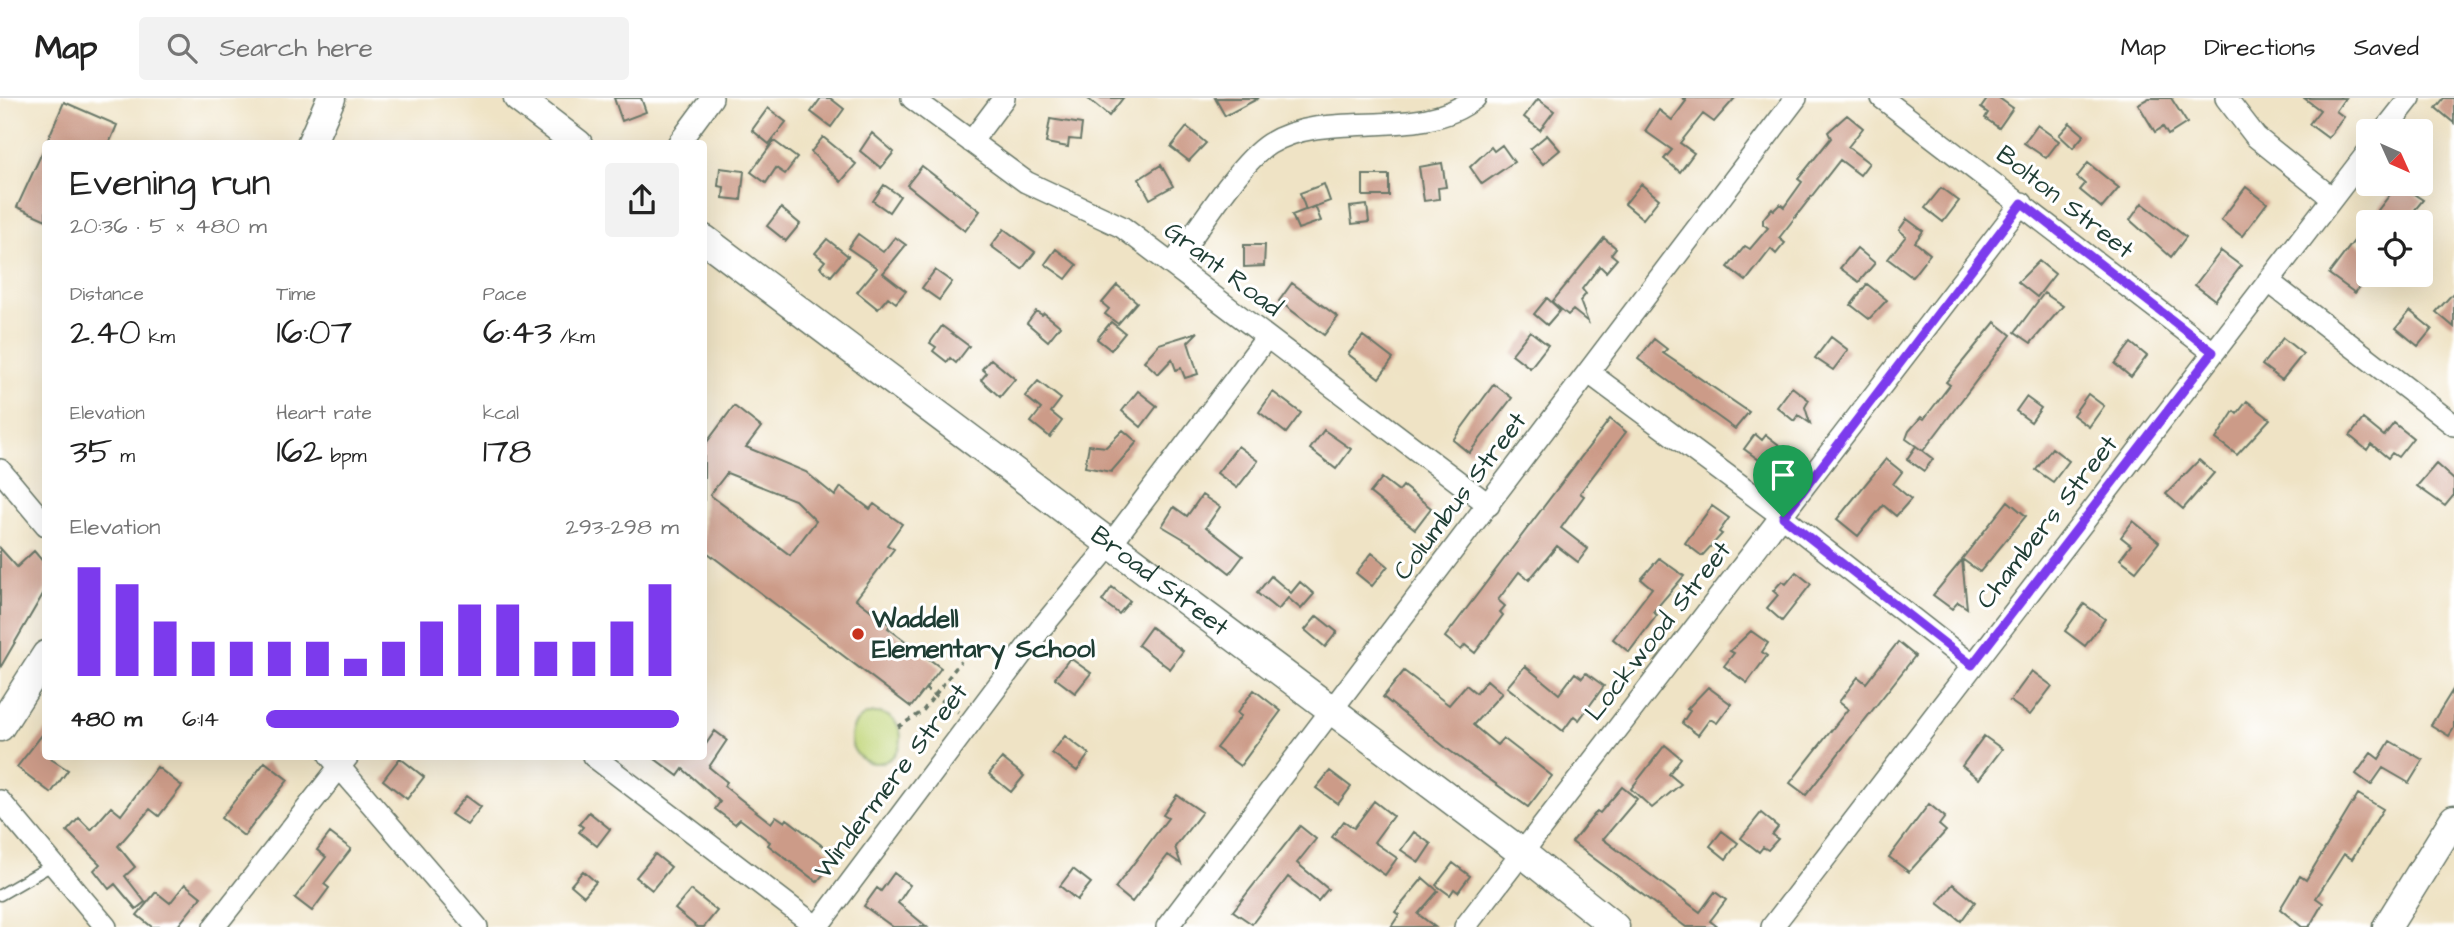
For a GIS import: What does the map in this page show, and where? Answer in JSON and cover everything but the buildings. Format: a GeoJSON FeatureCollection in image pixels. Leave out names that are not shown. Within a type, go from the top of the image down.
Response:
{"type":"FeatureCollection","features":[{"type":"Feature","properties":{"kind":"street"},"geometry":{"type":"LineString","coordinates":[[313,140],[331,98]]}},
{"type":"Feature","properties":{"kind":"street"},"geometry":{"type":"LineString","coordinates":[[518,98],[573,140]]}},
{"type":"Feature","properties":{"kind":"street"},"geometry":{"type":"LineString","coordinates":[[681,140],[712,98]]}},
{"type":"Feature","properties":{"kind":"street","name":"Grant Road"},"geometry":{"type":"LineString","coordinates":[[912,98],[1026,182],[1122,228],[1489,505]]}},
{"type":"Feature","properties":{"kind":"street"},"geometry":{"type":"LineString","coordinates":[[971,142],[1004,98]]}},
{"type":"Feature","properties":{"kind":"street"},"geometry":{"type":"LineString","coordinates":[[1172,265],[1245,167],[1268,145],[1290,134],[1446,117],[1475,98]]}},
{"type":"Feature","properties":{"kind":"street","name":"Columbus Street"},"geometry":{"type":"LineString","coordinates":[[1167,927],[1796,98]]}},
{"type":"Feature","properties":{"kind":"street","name":"Bolton Street"},"geometry":{"type":"LineString","coordinates":[[1882,98],[2213,352]]}},
{"type":"Feature","properties":{"kind":"street"},"geometry":{"type":"LineString","coordinates":[[2226,98],[2256,137],[2332,198]]}},
{"type":"Feature","properties":{"kind":"street"},"geometry":{"type":"LineString","coordinates":[[2393,119],[2410,98]]}},
{"type":"Feature","properties":{"kind":"street","name":"Chambers Street"},"geometry":{"type":"LineString","coordinates":[[1772,927],[2356,167]]}},
{"type":"Feature","properties":{"kind":"street","name":"Lockwood Street"},"geometry":{"type":"LineString","coordinates":[[1465,927],[2022,203]]}},
{"type":"Feature","properties":{"kind":"street","name":"Broad Street"},"geometry":{"type":"LineString","coordinates":[[707,241],[1521,852],[1615,927]]}},
{"type":"Feature","properties":{"kind":"street"},"geometry":{"type":"LineString","coordinates":[[2267,281],[2454,425]]}},
{"type":"Feature","properties":{"kind":"street","name":"Windermere Street"},"geometry":{"type":"LineString","coordinates":[[817,927],[1042,627],[1110,545],[1267,337]]}},
{"type":"Feature","properties":{"kind":"street"},"geometry":{"type":"LineString","coordinates":[[1588,372],[1783,517],[1972,665]]}},
{"type":"Feature","properties":{"kind":"street"},"geometry":{"type":"LineString","coordinates":[[0,470],[42,520]]}},
{"type":"Feature","properties":{"kind":"street"},"geometry":{"type":"LineString","coordinates":[[0,727],[42,661]]}},
{"type":"Feature","properties":{"kind":"street"},"geometry":{"type":"LineString","coordinates":[[214,927],[338,760]]}},
{"type":"Feature","properties":{"kind":"street"},"geometry":{"type":"LineString","coordinates":[[340,760],[477,927]]}},
{"type":"Feature","properties":{"kind":"street"},"geometry":{"type":"LineString","coordinates":[[598,760],[817,927]]}},
{"type":"Feature","properties":{"kind":"street"},"geometry":{"type":"LineString","coordinates":[[0,801],[106,927]]}},
{"type":"Feature","properties":{"kind":"street"},"geometry":{"type":"LineString","coordinates":[[2387,927],[2454,818]]}},
{"type":"Feature","properties":{"kind":"lane"},"geometry":{"type":"LineString","coordinates":[[0,895],[52,865]]}},
{"type":"Feature","properties":{"kind":"path"},"geometry":{"type":"LineString","coordinates":[[898,727],[922,712],[961,661]]}},
{"type":"Feature","properties":{"kind":"path"},"geometry":{"type":"LineString","coordinates":[[925,688],[960,713]]}},
{"type":"Feature","properties":{"kind":"green space"},"geometry":{"type":"Polygon","coordinates":[[[876,713],[893,721],[901,738],[893,755],[876,763],[859,755],[851,738],[859,721],[876,713]]]}},
{"type":"Feature","properties":{"kind":"place","name":"Waddell Elementary School"},"geometry":{"type":"Point","coordinates":[858,634]}},
{"type":"Feature","properties":{"kind":"route"},"geometry":{"type":"LineString","coordinates":[[2022,203],[2213,352],[1972,665],[1783,517],[2022,203]]}}]}
